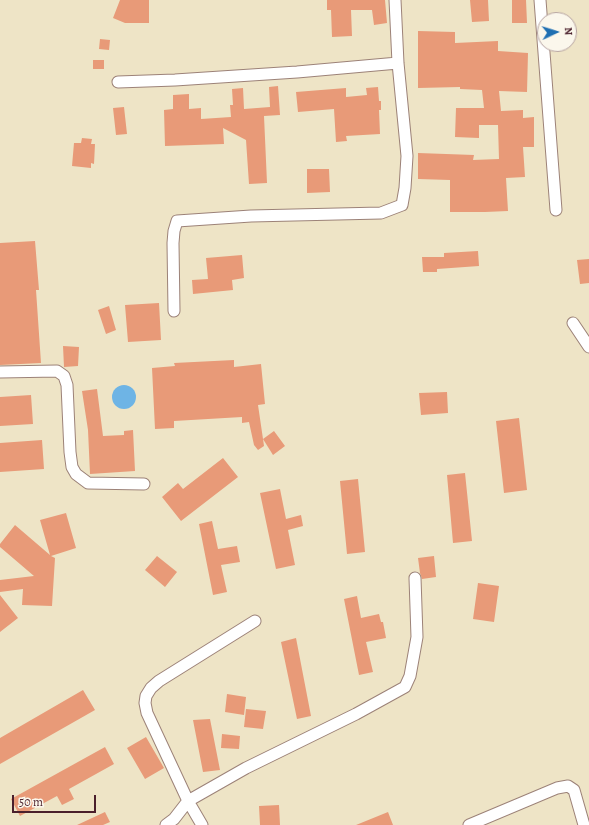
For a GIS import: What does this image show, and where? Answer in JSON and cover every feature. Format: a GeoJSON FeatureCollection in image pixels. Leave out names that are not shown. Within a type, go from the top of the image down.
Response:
{"type":"FeatureCollection","features":[{"type":"Feature","properties":{"kind":"street"},"geometry":{"type":"LineString","coordinates":[[174,311],[173,243],[177,221],[251,216],[381,213],[402,205],[405,188],[406,156],[398,63],[395,0]]}},
{"type":"Feature","properties":{"kind":"street"},"geometry":{"type":"LineString","coordinates":[[540,0],[556,210]]}},
{"type":"Feature","properties":{"kind":"street"},"geometry":{"type":"LineString","coordinates":[[118,82],[297,72],[398,63]]}},
{"type":"Feature","properties":{"kind":"street"},"geometry":{"type":"LineString","coordinates":[[573,324],[589,347]]}},
{"type":"Feature","properties":{"kind":"street"},"geometry":{"type":"LineString","coordinates":[[0,372],[57,371],[64,376],[67,385],[70,452],[72,467],[76,474],[88,483],[144,484]]}},
{"type":"Feature","properties":{"kind":"street"},"geometry":{"type":"LineString","coordinates":[[166,825],[174,819],[188,801],[246,768],[356,714],[405,687],[410,676],[416,636],[415,578]]}},
{"type":"Feature","properties":{"kind":"street"},"geometry":{"type":"LineString","coordinates":[[202,825],[188,801],[148,713],[145,703],[146,696],[151,688],[159,681],[255,620]]}},
{"type":"Feature","properties":{"kind":"street"},"geometry":{"type":"LineString","coordinates":[[469,825],[557,788],[568,786],[574,790],[584,825]]}},
{"type":"Feature","properties":{"kind":"water"},"geometry":{"type":"Polygon","coordinates":[[[124,385],[133,388],[136,397],[133,406],[124,409],[115,406],[112,397],[115,388],[124,385]]]}},
{"type":"Feature","properties":{"kind":"building"},"geometry":{"type":"Polygon","coordinates":[[[120,0],[149,0],[149,23],[125,23],[113,18],[120,0]]]}},
{"type":"Feature","properties":{"kind":"building"},"geometry":{"type":"Polygon","coordinates":[[[327,0],[385,0],[387,23],[374,25],[372,10],[351,10],[352,36],[332,37],[331,10],[327,10],[327,0]]]}},
{"type":"Feature","properties":{"kind":"building"},"geometry":{"type":"Polygon","coordinates":[[[470,0],[488,0],[489,21],[472,22],[470,0]]]}},
{"type":"Feature","properties":{"kind":"building"},"geometry":{"type":"Polygon","coordinates":[[[512,0],[526,0],[527,23],[512,23],[512,0]]]}},
{"type":"Feature","properties":{"kind":"building"},"geometry":{"type":"Polygon","coordinates":[[[418,31],[455,32],[455,43],[498,41],[498,51],[528,53],[527,92],[499,91],[501,111],[523,110],[523,118],[534,117],[534,147],[523,147],[525,177],[506,178],[508,211],[450,212],[450,180],[418,179],[418,153],[474,155],[473,160],[499,159],[498,125],[479,125],[479,138],[455,137],[456,108],[484,108],[482,90],[460,89],[460,87],[418,88],[418,31]]]}},
{"type":"Feature","properties":{"kind":"building"},"geometry":{"type":"Polygon","coordinates":[[[100,39],[110,40],[109,50],[99,49],[100,39]]]}},
{"type":"Feature","properties":{"kind":"building"},"geometry":{"type":"Polygon","coordinates":[[[93,60],[104,60],[104,69],[93,69],[93,60]]]}},
{"type":"Feature","properties":{"kind":"building"},"geometry":{"type":"Polygon","coordinates":[[[278,86],[280,115],[264,116],[267,183],[249,184],[246,140],[223,128],[224,144],[165,146],[164,110],[173,109],[173,95],[189,94],[189,109],[201,108],[201,119],[231,117],[230,105],[233,105],[232,89],[243,88],[244,109],[270,107],[269,87],[278,86]]]}},
{"type":"Feature","properties":{"kind":"building"},"geometry":{"type":"Polygon","coordinates":[[[378,87],[379,101],[381,101],[381,110],[379,110],[380,134],[346,136],[347,141],[336,142],[334,109],[298,112],[296,92],[346,88],[346,97],[367,95],[366,88],[378,87]]]}},
{"type":"Feature","properties":{"kind":"building"},"geometry":{"type":"Polygon","coordinates":[[[124,107],[127,134],[116,135],[113,108],[124,107]]]}},
{"type":"Feature","properties":{"kind":"building"},"geometry":{"type":"Polygon","coordinates":[[[82,138],[92,139],[91,144],[95,144],[94,164],[91,163],[91,168],[72,166],[74,143],[81,143],[82,138]]]}},
{"type":"Feature","properties":{"kind":"building"},"geometry":{"type":"Polygon","coordinates":[[[307,169],[329,169],[330,192],[307,193],[307,169]]]}},
{"type":"Feature","properties":{"kind":"building"},"geometry":{"type":"Polygon","coordinates":[[[35,241],[39,290],[36,290],[41,363],[0,365],[0,243],[35,241]]]}},
{"type":"Feature","properties":{"kind":"building"},"geometry":{"type":"Polygon","coordinates":[[[478,251],[479,266],[437,269],[437,272],[423,272],[422,257],[444,257],[444,253],[478,251]]]}},
{"type":"Feature","properties":{"kind":"building"},"geometry":{"type":"Polygon","coordinates":[[[242,255],[244,278],[232,280],[233,290],[193,294],[192,280],[208,279],[206,258],[242,255]]]}},
{"type":"Feature","properties":{"kind":"building"},"geometry":{"type":"Polygon","coordinates":[[[589,259],[589,283],[580,284],[577,260],[589,259]]]}},
{"type":"Feature","properties":{"kind":"building"},"geometry":{"type":"Polygon","coordinates":[[[159,303],[161,340],[128,342],[125,305],[159,303]]]}},
{"type":"Feature","properties":{"kind":"building"},"geometry":{"type":"Polygon","coordinates":[[[109,306],[116,330],[106,334],[98,310],[109,306]]]}},
{"type":"Feature","properties":{"kind":"building"},"geometry":{"type":"Polygon","coordinates":[[[63,346],[79,347],[78,366],[64,367],[63,346]]]}},
{"type":"Feature","properties":{"kind":"building"},"geometry":{"type":"Polygon","coordinates":[[[234,360],[234,367],[261,364],[265,404],[258,405],[264,446],[258,450],[254,445],[249,422],[242,423],[242,417],[174,421],[174,428],[155,429],[152,368],[175,366],[174,363],[234,360]]]}},
{"type":"Feature","properties":{"kind":"building"},"geometry":{"type":"Polygon","coordinates":[[[97,389],[103,436],[124,435],[124,431],[133,430],[135,471],[90,474],[88,430],[82,391],[97,389]]]}},
{"type":"Feature","properties":{"kind":"building"},"geometry":{"type":"Polygon","coordinates":[[[447,392],[448,413],[421,415],[419,393],[447,392]]]}},
{"type":"Feature","properties":{"kind":"building"},"geometry":{"type":"Polygon","coordinates":[[[31,395],[33,424],[0,426],[0,397],[31,395]]]}},
{"type":"Feature","properties":{"kind":"building"},"geometry":{"type":"Polygon","coordinates":[[[519,418],[527,490],[504,493],[496,421],[519,418]]]}},
{"type":"Feature","properties":{"kind":"building"},"geometry":{"type":"Polygon","coordinates":[[[274,431],[285,446],[273,455],[263,439],[274,431]]]}},
{"type":"Feature","properties":{"kind":"building"},"geometry":{"type":"Polygon","coordinates":[[[42,440],[44,469],[0,472],[0,443],[42,440]]]}},
{"type":"Feature","properties":{"kind":"building"},"geometry":{"type":"Polygon","coordinates":[[[223,458],[238,477],[181,521],[162,497],[178,483],[183,489],[223,458]]]}},
{"type":"Feature","properties":{"kind":"building"},"geometry":{"type":"Polygon","coordinates":[[[465,473],[472,541],[453,543],[447,475],[465,473]]]}},
{"type":"Feature","properties":{"kind":"building"},"geometry":{"type":"Polygon","coordinates":[[[358,479],[365,552],[347,554],[340,481],[358,479]]]}},
{"type":"Feature","properties":{"kind":"building"},"geometry":{"type":"Polygon","coordinates":[[[280,489],[286,519],[301,515],[303,526],[288,530],[295,565],[276,569],[260,493],[280,489]]]}},
{"type":"Feature","properties":{"kind":"building"},"geometry":{"type":"Polygon","coordinates":[[[66,513],[76,548],[51,556],[55,558],[52,606],[22,605],[23,589],[0,592],[0,580],[34,576],[0,547],[0,544],[15,525],[50,555],[40,520],[66,513]]]}},
{"type":"Feature","properties":{"kind":"building"},"geometry":{"type":"Polygon","coordinates":[[[212,521],[218,549],[237,546],[240,562],[221,565],[227,592],[213,595],[199,524],[212,521]]]}},
{"type":"Feature","properties":{"kind":"building"},"geometry":{"type":"Polygon","coordinates":[[[157,556],[177,572],[165,587],[145,570],[157,556]]]}},
{"type":"Feature","properties":{"kind":"building"},"geometry":{"type":"Polygon","coordinates":[[[434,556],[436,577],[422,579],[418,558],[434,556]]]}},
{"type":"Feature","properties":{"kind":"building"},"geometry":{"type":"Polygon","coordinates":[[[478,583],[499,586],[494,622],[473,619],[478,583]]]}},
{"type":"Feature","properties":{"kind":"building"},"geometry":{"type":"Polygon","coordinates":[[[0,595],[18,618],[0,632],[0,595]]]}},
{"type":"Feature","properties":{"kind":"building"},"geometry":{"type":"Polygon","coordinates":[[[357,596],[361,618],[379,614],[381,622],[383,622],[386,638],[366,642],[373,672],[359,675],[344,599],[357,596]]]}},
{"type":"Feature","properties":{"kind":"building"},"geometry":{"type":"Polygon","coordinates":[[[296,638],[311,716],[297,719],[281,642],[296,638]]]}},
{"type":"Feature","properties":{"kind":"building"},"geometry":{"type":"Polygon","coordinates":[[[83,690],[95,710],[0,764],[0,738],[83,690]]]}},
{"type":"Feature","properties":{"kind":"building"},"geometry":{"type":"Polygon","coordinates":[[[227,694],[246,697],[244,715],[225,712],[227,694]]]}},
{"type":"Feature","properties":{"kind":"building"},"geometry":{"type":"Polygon","coordinates":[[[246,709],[266,711],[263,729],[244,727],[246,709]]]}},
{"type":"Feature","properties":{"kind":"building"},"geometry":{"type":"Polygon","coordinates":[[[210,719],[220,770],[203,772],[193,720],[210,719]]]}},
{"type":"Feature","properties":{"kind":"building"},"geometry":{"type":"Polygon","coordinates":[[[222,734],[240,736],[239,749],[221,748],[222,734]]]}},
{"type":"Feature","properties":{"kind":"building"},"geometry":{"type":"Polygon","coordinates":[[[146,737],[164,768],[145,779],[127,748],[146,737]]]}},
{"type":"Feature","properties":{"kind":"building"},"geometry":{"type":"Polygon","coordinates":[[[105,747],[114,764],[69,789],[74,799],[62,805],[57,796],[20,816],[11,799],[105,747]]]}},
{"type":"Feature","properties":{"kind":"building"},"geometry":{"type":"Polygon","coordinates":[[[279,805],[280,825],[260,825],[259,806],[279,805]]]}},
{"type":"Feature","properties":{"kind":"building"},"geometry":{"type":"Polygon","coordinates":[[[105,812],[110,822],[103,825],[77,825],[105,812]]]}},
{"type":"Feature","properties":{"kind":"building"},"geometry":{"type":"Polygon","coordinates":[[[388,812],[393,825],[356,825],[388,812]]]}}]}
